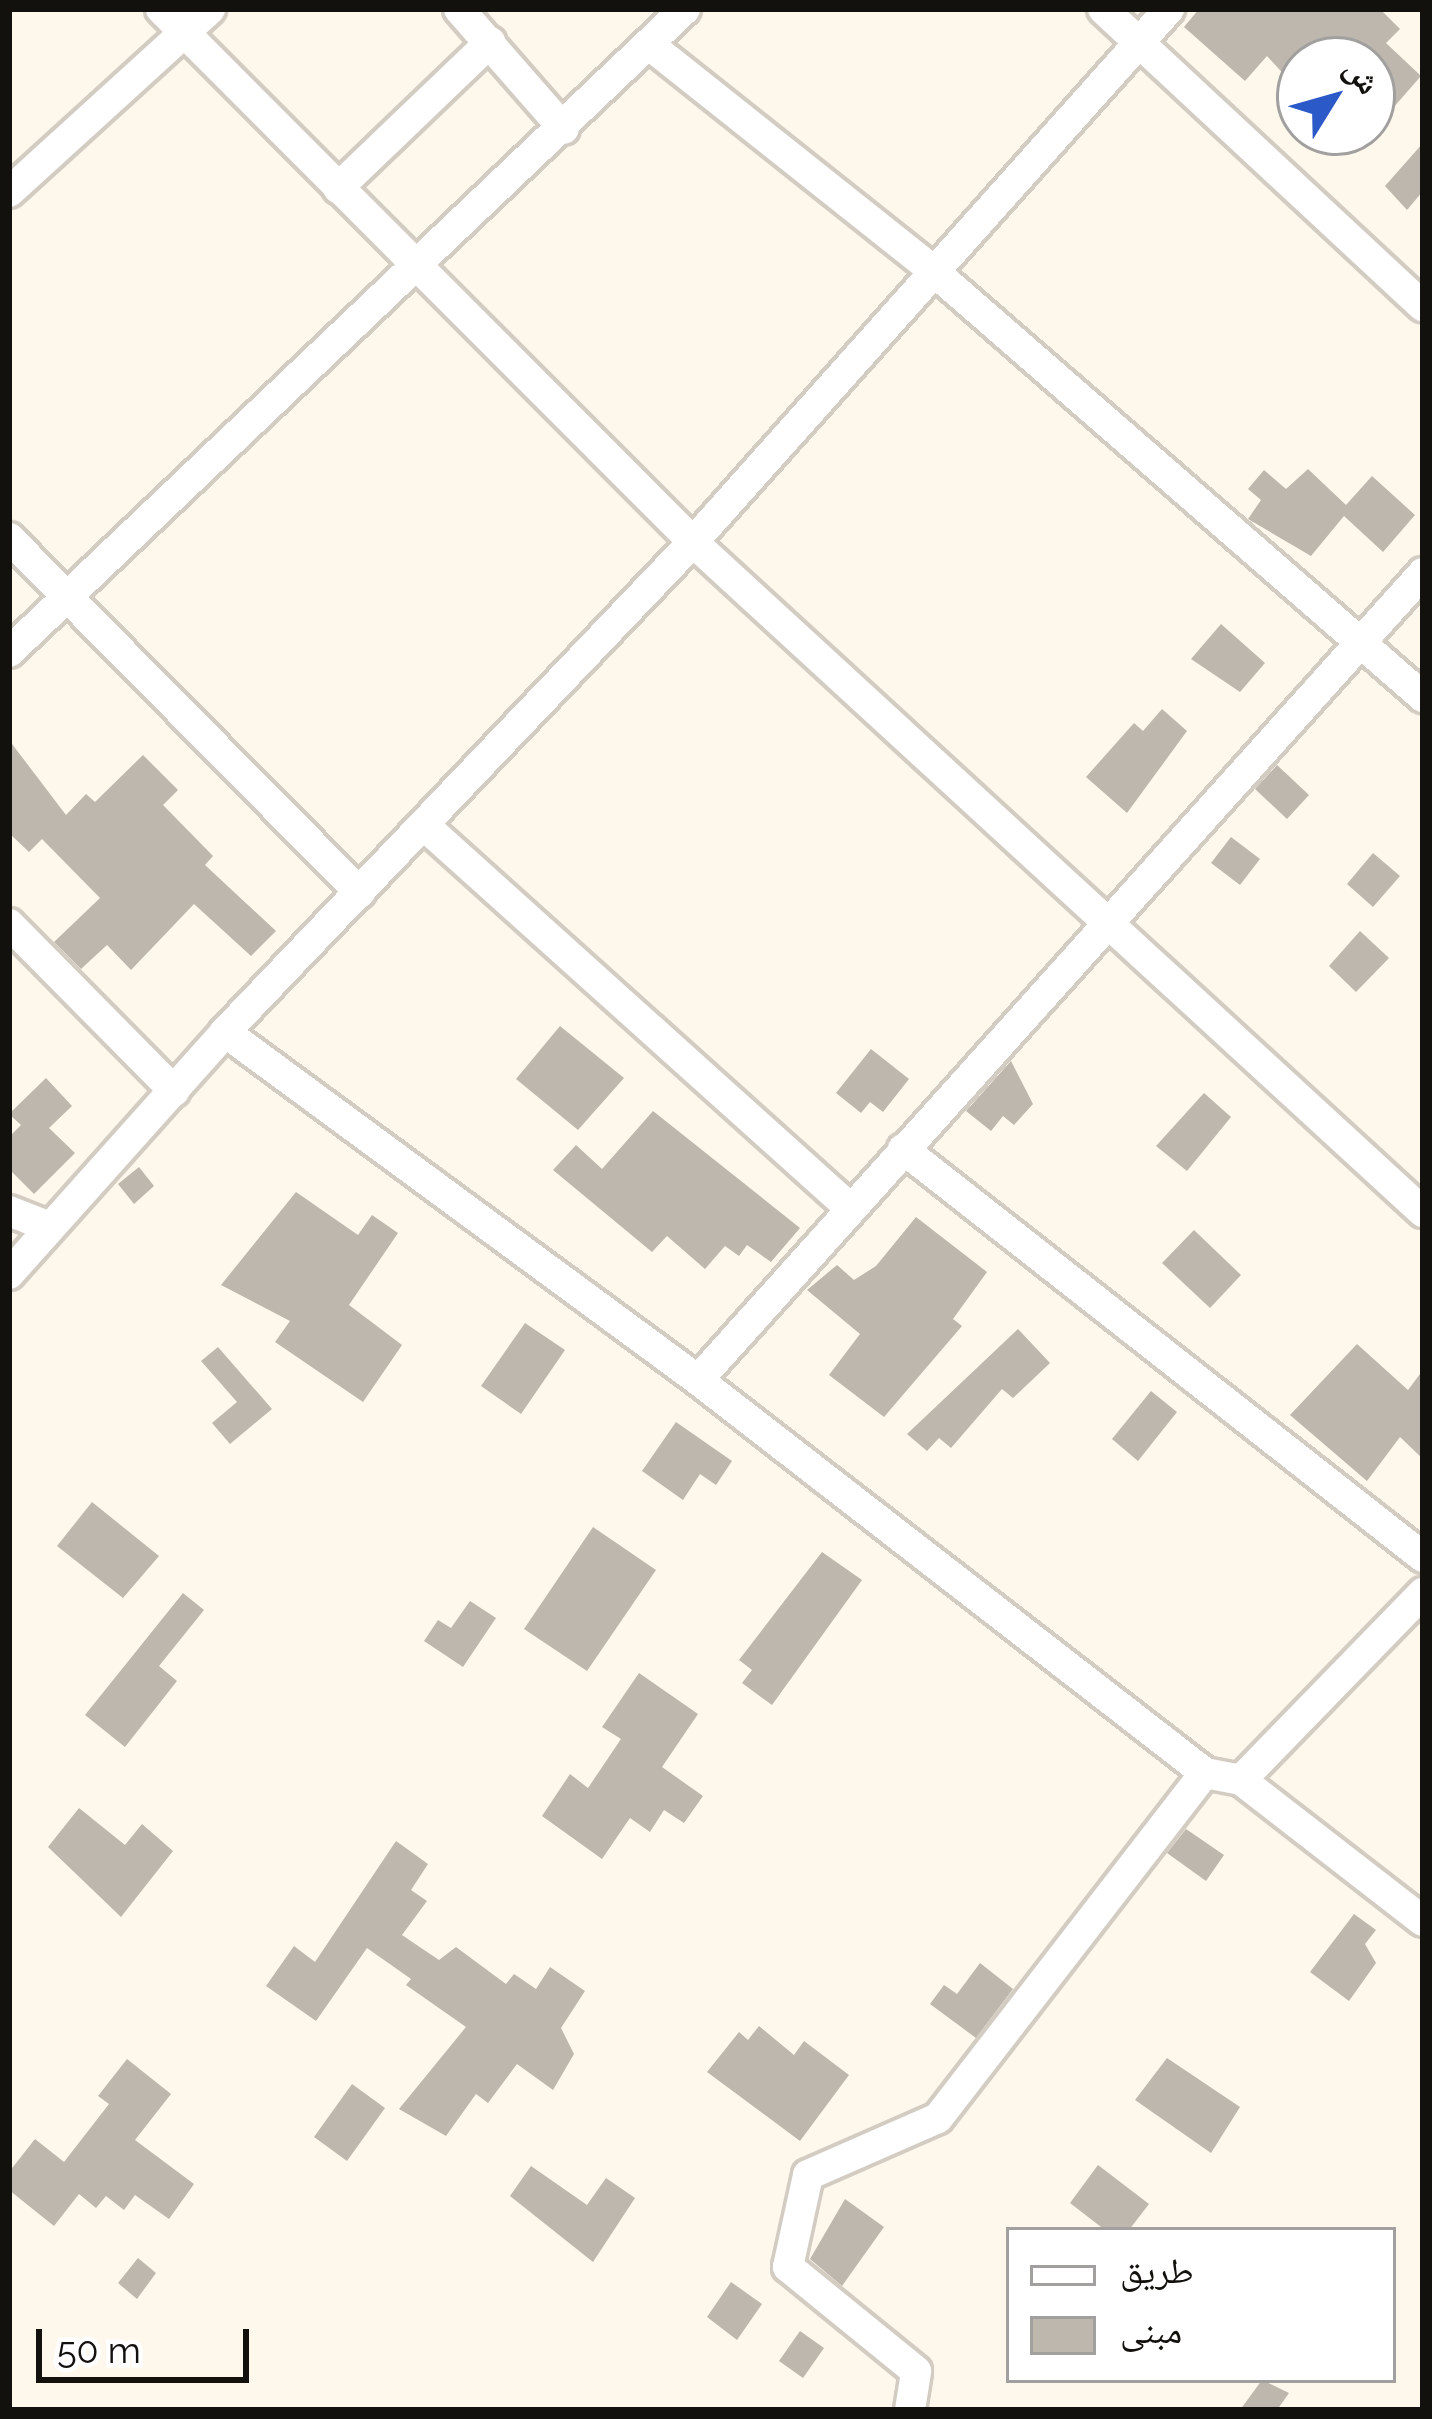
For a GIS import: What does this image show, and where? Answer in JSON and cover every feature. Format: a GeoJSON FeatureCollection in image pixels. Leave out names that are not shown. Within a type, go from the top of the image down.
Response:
{"type":"FeatureCollection","features":[{"type":"Feature","properties":{"kind":"street"},"geometry":{"type":"LineString","coordinates":[[161,9],[693,542],[1101,921],[1423,1211]]}},
{"type":"Feature","properties":{"kind":"street"},"geometry":{"type":"LineString","coordinates":[[9,192],[187,35],[210,9]]}},
{"type":"Feature","properties":{"kind":"street"},"geometry":{"type":"LineString","coordinates":[[459,9],[564,129]]}},
{"type":"Feature","properties":{"kind":"street"},"geometry":{"type":"LineString","coordinates":[[9,652],[64,592],[417,270],[686,9]]}},
{"type":"Feature","properties":{"kind":"street"},"geometry":{"type":"LineString","coordinates":[[1103,9],[1423,306]]}},
{"type":"Feature","properties":{"kind":"street"},"geometry":{"type":"LineString","coordinates":[[9,1274],[47,1226],[225,1032],[426,827],[693,542],[930,268],[1169,9]]}},
{"type":"Feature","properties":{"kind":"street"},"geometry":{"type":"LineString","coordinates":[[338,188],[490,42]]}},
{"type":"Feature","properties":{"kind":"street"},"geometry":{"type":"LineString","coordinates":[[651,46],[930,268],[1423,697]]}},
{"type":"Feature","properties":{"kind":"street"},"geometry":{"type":"LineString","coordinates":[[9,538],[360,893]]}},
{"type":"Feature","properties":{"kind":"street"},"geometry":{"type":"LineString","coordinates":[[698,1380],[1101,921],[1423,573]]}},
{"type":"Feature","properties":{"kind":"street"},"geometry":{"type":"LineString","coordinates":[[426,827],[850,1209]]}},
{"type":"Feature","properties":{"kind":"street"},"geometry":{"type":"LineString","coordinates":[[9,924],[174,1091]]}},
{"type":"Feature","properties":{"kind":"street"},"geometry":{"type":"LineString","coordinates":[[225,1032],[698,1380],[1205,1773],[1240,1780],[1423,1921]]}},
{"type":"Feature","properties":{"kind":"street"},"geometry":{"type":"LineString","coordinates":[[903,1149],[1423,1557]]}},
{"type":"Feature","properties":{"kind":"street"},"geometry":{"type":"LineString","coordinates":[[9,1211],[47,1226]]}},
{"type":"Feature","properties":{"kind":"street"},"geometry":{"type":"LineString","coordinates":[[1240,1780],[1423,1593]]}},
{"type":"Feature","properties":{"kind":"street"},"geometry":{"type":"LineString","coordinates":[[910,2410],[916,2371],[788,2267],[808,2175],[938,2118],[1205,1773]]}},
{"type":"Feature","properties":{"kind":"building"},"geometry":{"type":"Polygon","coordinates":[[[1199,9],[1380,9],[1400,29],[1393,36],[1276,36],[1276,66],[1267,56],[1245,81],[1184,27],[1199,9]]]}},
{"type":"Feature","properties":{"kind":"building"},"geometry":{"type":"Polygon","coordinates":[[[1396,52],[1421,76],[1396,105],[1396,52]]]}},
{"type":"Feature","properties":{"kind":"building"},"geometry":{"type":"Polygon","coordinates":[[[1423,143],[1423,191],[1407,210],[1385,186],[1423,143]]]}},
{"type":"Feature","properties":{"kind":"building"},"geometry":{"type":"Polygon","coordinates":[[[1308,469],[1346,505],[1372,476],[1415,515],[1383,552],[1344,516],[1311,556],[1248,519],[1261,500],[1248,489],[1264,470],[1286,489],[1308,469]]]}},
{"type":"Feature","properties":{"kind":"building"},"geometry":{"type":"Polygon","coordinates":[[[1221,624],[1265,663],[1240,692],[1191,659],[1221,624]]]}},
{"type":"Feature","properties":{"kind":"building"},"geometry":{"type":"Polygon","coordinates":[[[1162,709],[1187,731],[1127,813],[1086,777],[1134,723],[1143,731],[1162,709]]]}},
{"type":"Feature","properties":{"kind":"building"},"geometry":{"type":"Polygon","coordinates":[[[9,740],[66,815],[86,794],[95,802],[143,755],[178,790],[163,805],[213,856],[205,865],[276,931],[251,956],[194,904],[131,970],[107,945],[81,969],[54,942],[100,898],[42,839],[29,852],[9,833],[9,740]]]}},
{"type":"Feature","properties":{"kind":"building"},"geometry":{"type":"Polygon","coordinates":[[[1277,765],[1309,795],[1287,819],[1255,789],[1277,765]]]}},
{"type":"Feature","properties":{"kind":"building"},"geometry":{"type":"Polygon","coordinates":[[[1231,837],[1260,859],[1240,885],[1211,863],[1231,837]]]}},
{"type":"Feature","properties":{"kind":"building"},"geometry":{"type":"Polygon","coordinates":[[[1373,853],[1400,876],[1373,907],[1347,884],[1373,853]]]}},
{"type":"Feature","properties":{"kind":"building"},"geometry":{"type":"Polygon","coordinates":[[[1360,931],[1389,958],[1356,992],[1329,966],[1360,931]]]}},
{"type":"Feature","properties":{"kind":"building"},"geometry":{"type":"Polygon","coordinates":[[[560,1026],[624,1078],[578,1130],[516,1079],[560,1026]]]}},
{"type":"Feature","properties":{"kind":"building"},"geometry":{"type":"Polygon","coordinates":[[[871,1049],[909,1079],[883,1112],[870,1102],[861,1113],[836,1093],[871,1049]]]}},
{"type":"Feature","properties":{"kind":"building"},"geometry":{"type":"Polygon","coordinates":[[[1011,1061],[1033,1104],[1014,1125],[1003,1116],[991,1131],[966,1111],[1011,1061]]]}},
{"type":"Feature","properties":{"kind":"building"},"geometry":{"type":"Polygon","coordinates":[[[46,1078],[72,1106],[49,1128],[75,1153],[34,1194],[9,1169],[9,1137],[21,1125],[9,1114],[46,1078]]]}},
{"type":"Feature","properties":{"kind":"building"},"geometry":{"type":"Polygon","coordinates":[[[1204,1093],[1231,1117],[1187,1171],[1156,1146],[1204,1093]]]}},
{"type":"Feature","properties":{"kind":"building"},"geometry":{"type":"Polygon","coordinates":[[[653,1111],[800,1228],[771,1262],[747,1245],[739,1256],[725,1246],[705,1269],[667,1236],[652,1252],[553,1170],[576,1145],[602,1169],[653,1111]]]}},
{"type":"Feature","properties":{"kind":"building"},"geometry":{"type":"Polygon","coordinates":[[[139,1167],[154,1186],[134,1204],[118,1184],[139,1167]]]}},
{"type":"Feature","properties":{"kind":"building"},"geometry":{"type":"Polygon","coordinates":[[[296,1192],[358,1235],[372,1215],[398,1233],[349,1305],[402,1345],[363,1402],[275,1342],[290,1321],[221,1285],[296,1192]]]}},
{"type":"Feature","properties":{"kind":"building"},"geometry":{"type":"Polygon","coordinates":[[[916,1217],[987,1272],[953,1319],[962,1326],[884,1417],[829,1375],[860,1334],[807,1290],[837,1265],[854,1280],[876,1266],[916,1217]]]}},
{"type":"Feature","properties":{"kind":"building"},"geometry":{"type":"Polygon","coordinates":[[[1194,1230],[1241,1275],[1210,1308],[1162,1263],[1194,1230]]]}},
{"type":"Feature","properties":{"kind":"building"},"geometry":{"type":"Polygon","coordinates":[[[525,1323],[565,1350],[521,1414],[481,1386],[525,1323]]]}},
{"type":"Feature","properties":{"kind":"building"},"geometry":{"type":"Polygon","coordinates":[[[1018,1329],[1050,1363],[1013,1398],[1002,1389],[951,1448],[939,1438],[927,1451],[907,1434],[1018,1329]]]}},
{"type":"Feature","properties":{"kind":"building"},"geometry":{"type":"Polygon","coordinates":[[[1357,1344],[1408,1390],[1423,1370],[1423,1459],[1400,1437],[1367,1481],[1290,1415],[1357,1344]]]}},
{"type":"Feature","properties":{"kind":"building"},"geometry":{"type":"Polygon","coordinates":[[[218,1347],[272,1409],[230,1444],[212,1423],[237,1402],[201,1361],[218,1347]]]}},
{"type":"Feature","properties":{"kind":"building"},"geometry":{"type":"Polygon","coordinates":[[[1151,1391],[1177,1412],[1138,1461],[1112,1439],[1151,1391]]]}},
{"type":"Feature","properties":{"kind":"building"},"geometry":{"type":"Polygon","coordinates":[[[676,1422],[732,1461],[716,1485],[700,1474],[683,1500],[642,1471],[676,1422]]]}},
{"type":"Feature","properties":{"kind":"building"},"geometry":{"type":"Polygon","coordinates":[[[92,1502],[159,1556],[123,1598],[57,1546],[92,1502]]]}},
{"type":"Feature","properties":{"kind":"building"},"geometry":{"type":"Polygon","coordinates":[[[593,1527],[656,1570],[587,1671],[524,1629],[593,1527]]]}},
{"type":"Feature","properties":{"kind":"building"},"geometry":{"type":"Polygon","coordinates":[[[822,1552],[862,1580],[772,1705],[742,1683],[752,1670],[739,1660],[822,1552]]]}},
{"type":"Feature","properties":{"kind":"building"},"geometry":{"type":"Polygon","coordinates":[[[183,1593],[204,1610],[159,1666],[177,1681],[125,1747],[85,1715],[183,1593]]]}},
{"type":"Feature","properties":{"kind":"building"},"geometry":{"type":"Polygon","coordinates":[[[470,1601],[496,1618],[463,1667],[424,1641],[438,1620],[451,1628],[470,1601]]]}},
{"type":"Feature","properties":{"kind":"building"},"geometry":{"type":"Polygon","coordinates":[[[639,1673],[698,1714],[662,1767],[703,1796],[684,1823],[664,1810],[650,1832],[630,1818],[602,1859],[542,1816],[570,1774],[588,1788],[621,1739],[602,1727],[639,1673]]]}},
{"type":"Feature","properties":{"kind":"building"},"geometry":{"type":"Polygon","coordinates":[[[79,1808],[125,1845],[142,1824],[173,1851],[121,1917],[48,1847],[79,1808]]]}},
{"type":"Feature","properties":{"kind":"building"},"geometry":{"type":"Polygon","coordinates":[[[1186,1829],[1224,1855],[1206,1881],[1167,1853],[1186,1829]]]}},
{"type":"Feature","properties":{"kind":"building"},"geometry":{"type":"Polygon","coordinates":[[[396,1841],[428,1864],[411,1890],[427,1901],[402,1935],[439,1960],[456,1947],[506,1984],[514,1974],[536,1989],[550,1967],[585,1991],[561,2028],[574,2054],[553,2090],[517,2064],[488,2103],[476,2094],[446,2136],[399,2109],[466,2027],[406,1985],[411,1979],[367,1948],[316,2021],[266,1986],[294,1946],[315,1962],[396,1841]]]}},
{"type":"Feature","properties":{"kind":"building"},"geometry":{"type":"Polygon","coordinates":[[[1354,1914],[1376,1930],[1365,1944],[1376,1963],[1349,2001],[1310,1972],[1354,1914]]]}},
{"type":"Feature","properties":{"kind":"building"},"geometry":{"type":"Polygon","coordinates":[[[980,1963],[1013,1989],[976,2038],[930,2004],[944,1985],[957,1994],[980,1963]]]}},
{"type":"Feature","properties":{"kind":"building"},"geometry":{"type":"Polygon","coordinates":[[[759,2026],[794,2055],[804,2041],[849,2075],[800,2141],[707,2072],[739,2032],[748,2040],[759,2026]]]}},
{"type":"Feature","properties":{"kind":"building"},"geometry":{"type":"Polygon","coordinates":[[[1167,2058],[1240,2107],[1211,2153],[1135,2100],[1167,2058]]]}},
{"type":"Feature","properties":{"kind":"building"},"geometry":{"type":"Polygon","coordinates":[[[127,2059],[171,2094],[135,2140],[194,2184],[169,2219],[135,2195],[124,2210],[106,2196],[96,2208],[79,2194],[54,2226],[9,2190],[9,2172],[35,2139],[64,2162],[109,2104],[98,2096],[127,2059]]]}},
{"type":"Feature","properties":{"kind":"building"},"geometry":{"type":"Polygon","coordinates":[[[352,2084],[385,2108],[347,2161],[314,2137],[352,2084]]]}},
{"type":"Feature","properties":{"kind":"building"},"geometry":{"type":"Polygon","coordinates":[[[1098,2165],[1149,2204],[1131,2227],[1101,2227],[1070,2203],[1098,2165]]]}},
{"type":"Feature","properties":{"kind":"building"},"geometry":{"type":"Polygon","coordinates":[[[531,2166],[587,2205],[606,2178],[635,2198],[593,2262],[510,2196],[531,2166]]]}},
{"type":"Feature","properties":{"kind":"building"},"geometry":{"type":"Polygon","coordinates":[[[845,2199],[884,2227],[842,2286],[810,2259],[845,2199]]]}},
{"type":"Feature","properties":{"kind":"building"},"geometry":{"type":"Polygon","coordinates":[[[138,2258],[156,2273],[137,2299],[118,2283],[138,2258]]]}},
{"type":"Feature","properties":{"kind":"building"},"geometry":{"type":"Polygon","coordinates":[[[731,2282],[762,2304],[737,2340],[707,2317],[731,2282]]]}},
{"type":"Feature","properties":{"kind":"building"},"geometry":{"type":"Polygon","coordinates":[[[800,2331],[824,2348],[803,2378],[779,2361],[800,2331]]]}},
{"type":"Feature","properties":{"kind":"building"},"geometry":{"type":"Polygon","coordinates":[[[1260,2383],[1289,2393],[1277,2410],[1240,2410],[1260,2383]]]}}]}
